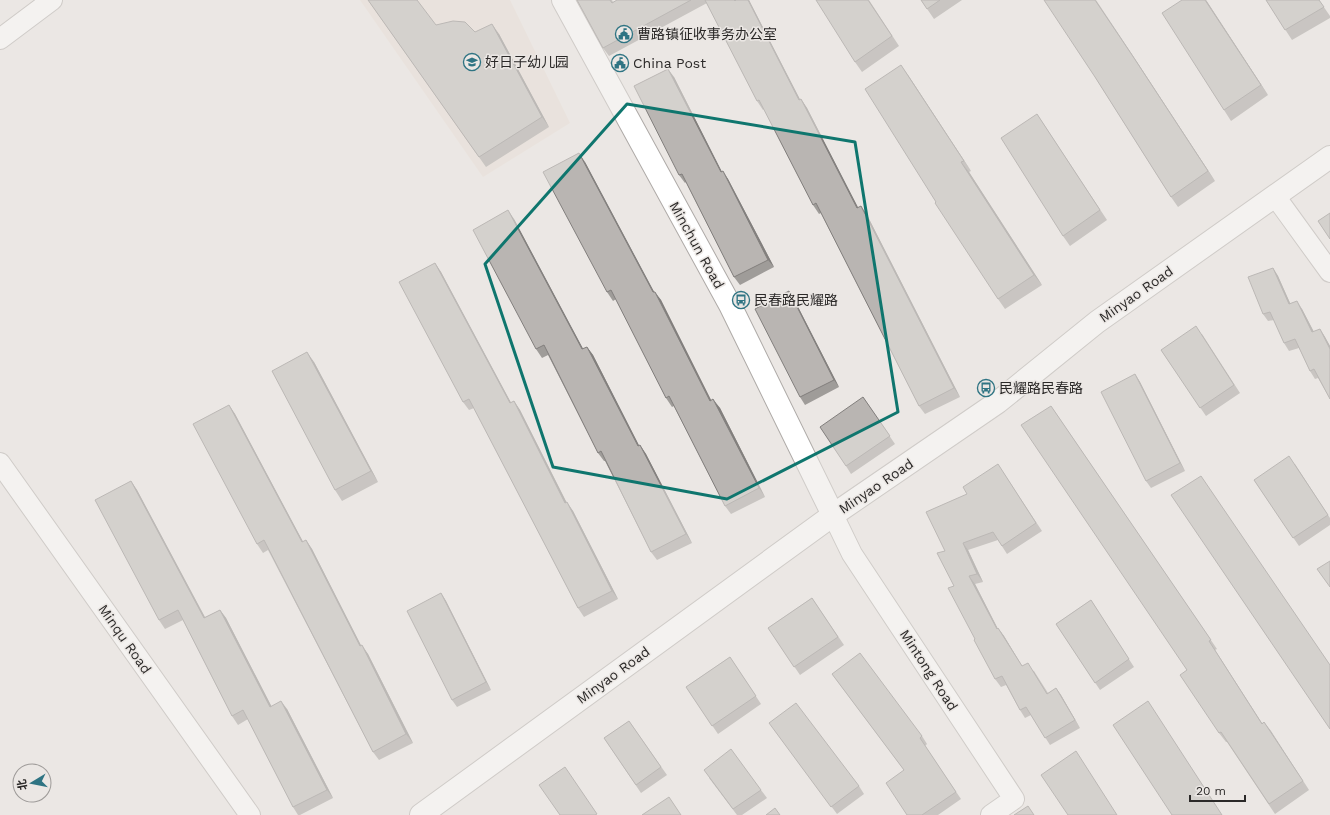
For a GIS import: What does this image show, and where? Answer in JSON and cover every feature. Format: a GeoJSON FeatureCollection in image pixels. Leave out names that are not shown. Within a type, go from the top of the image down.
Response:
{"type":"FeatureCollection","features":[{"type":"Feature","properties":{"kind":"street"},"geometry":{"type":"LineString","coordinates":[[0,39],[52,0]]}},
{"type":"Feature","properties":{"kind":"street","name":"Minchun Road"},"geometry":{"type":"LineString","coordinates":[[564,0],[730,306],[833,515]]}},
{"type":"Feature","properties":{"kind":"street","name":"Minyao Road"},"geometry":{"type":"LineString","coordinates":[[421,815],[833,515],[998,402],[1097,322],[1330,157]]}},
{"type":"Feature","properties":{"kind":"street"},"geometry":{"type":"LineString","coordinates":[[1275,196],[1330,272]]}},
{"type":"Feature","properties":{"kind":"street","name":"Minqu Road"},"geometry":{"type":"LineString","coordinates":[[0,463],[250,815]]}},
{"type":"Feature","properties":{"kind":"street","name":"Mintong Road"},"geometry":{"type":"LineString","coordinates":[[833,515],[852,554],[1014,799],[991,815]]}},
{"type":"Feature","properties":{"kind":"highlighted area"},"geometry":{"type":"Polygon","coordinates":[[[627,104],[855,142],[898,412],[727,499],[553,467],[485,264],[627,104]]]}},
{"type":"Feature","properties":{"kind":"shaded area","name":"好日子幼儿园"},"geometry":{"type":"Polygon","coordinates":[[[360,0],[510,0],[570,123],[483,177],[360,0]]]}},
{"type":"Feature","properties":{"kind":"building","name":"好日子幼儿园"},"geometry":{"type":"Polygon","coordinates":[[[368,0],[417,0],[436,25],[453,21],[465,22],[475,32],[492,24],[542,117],[479,157],[368,0]]]}},
{"type":"Feature","properties":{"kind":"building","name":"曹路镇征收事务办公室"},"geometry":{"type":"Polygon","coordinates":[[[577,0],[610,0],[612,3],[617,0],[691,0],[603,48],[577,0]]]}},
{"type":"Feature","properties":{"kind":"building"},"geometry":{"type":"Polygon","coordinates":[[[705,0],[748,0],[799,100],[801,99],[857,208],[861,206],[954,388],[919,406],[816,203],[813,205],[705,0]]]}},
{"type":"Feature","properties":{"kind":"building"},"geometry":{"type":"Polygon","coordinates":[[[816,0],[868,0],[892,36],[855,62],[816,0]]]}},
{"type":"Feature","properties":{"kind":"building"},"geometry":{"type":"Polygon","coordinates":[[[921,0],[940,0],[927,9],[921,0]]]}},
{"type":"Feature","properties":{"kind":"building"},"geometry":{"type":"Polygon","coordinates":[[[1044,0],[1095,0],[1208,171],[1171,197],[1044,0]]]}},
{"type":"Feature","properties":{"kind":"building"},"geometry":{"type":"Polygon","coordinates":[[[1182,0],[1205,0],[1261,85],[1224,110],[1162,13],[1182,0]]]}},
{"type":"Feature","properties":{"kind":"building"},"geometry":{"type":"Polygon","coordinates":[[[1266,0],[1319,0],[1324,7],[1285,30],[1266,0]]]}},
{"type":"Feature","properties":{"kind":"building"},"geometry":{"type":"Polygon","coordinates":[[[901,65],[964,161],[961,162],[1034,275],[998,299],[935,203],[936,202],[865,89],[901,65]]]}},
{"type":"Feature","properties":{"kind":"building"},"geometry":{"type":"Polygon","coordinates":[[[668,69],[721,172],[723,171],[768,260],[734,277],[682,174],[679,175],[634,86],[668,69]]]}},
{"type":"Feature","properties":{"kind":"building"},"geometry":{"type":"Polygon","coordinates":[[[1037,114],[1100,210],[1063,236],[1001,138],[1037,114]]]}},
{"type":"Feature","properties":{"kind":"building"},"geometry":{"type":"Polygon","coordinates":[[[579,153],[653,292],[655,292],[710,401],[713,399],[759,488],[725,506],[669,396],[666,398],[611,290],[607,292],[543,172],[579,153]]]}},
{"type":"Feature","properties":{"kind":"building"},"geometry":{"type":"Polygon","coordinates":[[[508,210],[582,349],[587,347],[638,446],[640,445],[686,534],[651,552],[601,451],[598,453],[544,345],[536,349],[473,230],[508,210]]]}},
{"type":"Feature","properties":{"kind":"building"},"geometry":{"type":"Polygon","coordinates":[[[1330,213],[1330,239],[1318,221],[1330,213]]]}},
{"type":"Feature","properties":{"kind":"building"},"geometry":{"type":"Polygon","coordinates":[[[435,263],[510,403],[514,401],[565,503],[567,502],[612,591],[578,608],[469,399],[463,402],[399,282],[435,263]]]}},
{"type":"Feature","properties":{"kind":"building"},"geometry":{"type":"Polygon","coordinates":[[[1273,268],[1289,304],[1297,301],[1312,332],[1320,329],[1330,349],[1330,399],[1314,369],[1310,371],[1295,339],[1284,343],[1270,312],[1263,314],[1248,277],[1273,268]]]}},
{"type":"Feature","properties":{"kind":"building"},"geometry":{"type":"Polygon","coordinates":[[[789,291],[834,380],[800,397],[755,309],[789,291]]]}},
{"type":"Feature","properties":{"kind":"building"},"geometry":{"type":"Polygon","coordinates":[[[1196,326],[1234,385],[1200,408],[1161,350],[1196,326]]]}},
{"type":"Feature","properties":{"kind":"building"},"geometry":{"type":"Polygon","coordinates":[[[307,352],[371,471],[335,490],[272,371],[307,352]]]}},
{"type":"Feature","properties":{"kind":"building"},"geometry":{"type":"Polygon","coordinates":[[[1135,374],[1180,463],[1146,481],[1101,392],[1135,374]]]}},
{"type":"Feature","properties":{"kind":"building"},"geometry":{"type":"Polygon","coordinates":[[[863,397],[890,436],[846,466],[820,427],[863,397]]]}},
{"type":"Feature","properties":{"kind":"building"},"geometry":{"type":"Polygon","coordinates":[[[229,405],[302,542],[306,540],[360,646],[362,645],[406,734],[373,752],[264,540],[257,544],[193,424],[229,405]]]}},
{"type":"Feature","properties":{"kind":"building"},"geometry":{"type":"Polygon","coordinates":[[[1051,406],[1211,640],[1209,641],[1262,724],[1264,722],[1303,781],[1269,804],[1221,732],[1219,733],[1180,675],[1187,670],[1021,425],[1051,406]]]}},
{"type":"Feature","properties":{"kind":"building"},"geometry":{"type":"Polygon","coordinates":[[[1289,456],[1328,515],[1293,538],[1254,480],[1289,456]]]}},
{"type":"Feature","properties":{"kind":"building"},"geometry":{"type":"Polygon","coordinates":[[[998,464],[1036,523],[1002,546],[993,532],[963,543],[977,574],[969,576],[997,629],[998,628],[1022,666],[1028,663],[1047,694],[1056,688],[1075,720],[1045,738],[1026,707],[1020,710],[1002,676],[995,679],[974,640],[975,639],[948,588],[954,586],[937,553],[945,551],[926,512],[967,494],[963,487],[998,464]]]}},
{"type":"Feature","properties":{"kind":"building"},"geometry":{"type":"Polygon","coordinates":[[[1201,476],[1330,665],[1330,729],[1171,495],[1201,476]]]}},
{"type":"Feature","properties":{"kind":"building"},"geometry":{"type":"Polygon","coordinates":[[[131,481],[204,618],[220,610],[270,707],[281,701],[327,790],[293,807],[243,710],[232,716],[178,610],[159,620],[95,500],[131,481]]]}},
{"type":"Feature","properties":{"kind":"building"},"geometry":{"type":"Polygon","coordinates":[[[1330,561],[1330,587],[1317,569],[1330,561]]]}},
{"type":"Feature","properties":{"kind":"building"},"geometry":{"type":"Polygon","coordinates":[[[441,593],[486,682],[452,700],[407,611],[441,593]]]}},
{"type":"Feature","properties":{"kind":"building"},"geometry":{"type":"Polygon","coordinates":[[[812,598],[838,637],[794,667],[768,628],[812,598]]]}},
{"type":"Feature","properties":{"kind":"building"},"geometry":{"type":"Polygon","coordinates":[[[1091,600],[1129,659],[1095,683],[1056,624],[1091,600]]]}},
{"type":"Feature","properties":{"kind":"building"},"geometry":{"type":"Polygon","coordinates":[[[860,653],[922,736],[920,738],[956,792],[922,815],[907,815],[886,783],[904,770],[832,674],[860,653]]]}},
{"type":"Feature","properties":{"kind":"building"},"geometry":{"type":"Polygon","coordinates":[[[730,657],[756,696],[712,726],[686,687],[730,657]]]}},
{"type":"Feature","properties":{"kind":"building"},"geometry":{"type":"Polygon","coordinates":[[[1148,701],[1222,815],[1172,815],[1113,725],[1148,701]]]}},
{"type":"Feature","properties":{"kind":"building"},"geometry":{"type":"Polygon","coordinates":[[[796,703],[859,786],[831,807],[769,723],[796,703]]]}},
{"type":"Feature","properties":{"kind":"building"},"geometry":{"type":"Polygon","coordinates":[[[629,721],[661,767],[636,785],[604,738],[629,721]]]}},
{"type":"Feature","properties":{"kind":"building"},"geometry":{"type":"Polygon","coordinates":[[[731,749],[761,790],[733,809],[704,770],[731,749]]]}},
{"type":"Feature","properties":{"kind":"building"},"geometry":{"type":"Polygon","coordinates":[[[1076,751],[1117,815],[1068,815],[1041,775],[1076,751]]]}},
{"type":"Feature","properties":{"kind":"building"},"geometry":{"type":"Polygon","coordinates":[[[565,767],[597,814],[560,815],[539,785],[565,767]]]}},
{"type":"Feature","properties":{"kind":"building"},"geometry":{"type":"Polygon","coordinates":[[[669,797],[681,815],[642,815],[669,797]]]}},
{"type":"Feature","properties":{"kind":"building"},"geometry":{"type":"Polygon","coordinates":[[[1028,806],[1034,815],[1014,815],[1028,806]]]}},
{"type":"Feature","properties":{"kind":"building"},"geometry":{"type":"Polygon","coordinates":[[[775,808],[780,815],[766,815],[775,808]]]}},
{"type":"Feature","properties":{"kind":"place","name":"曹路镇征收事务办公室"},"geometry":{"type":"Point","coordinates":[624,34]}},
{"type":"Feature","properties":{"kind":"place","name":"好日子幼儿园"},"geometry":{"type":"Point","coordinates":[472,62]}},
{"type":"Feature","properties":{"kind":"place","name":"China Post"},"geometry":{"type":"Point","coordinates":[620,63]}},
{"type":"Feature","properties":{"kind":"place","name":"民春路民耀路"},"geometry":{"type":"Point","coordinates":[741,300]}},
{"type":"Feature","properties":{"kind":"place","name":"民耀路民春路"},"geometry":{"type":"Point","coordinates":[986,388]}}]}
